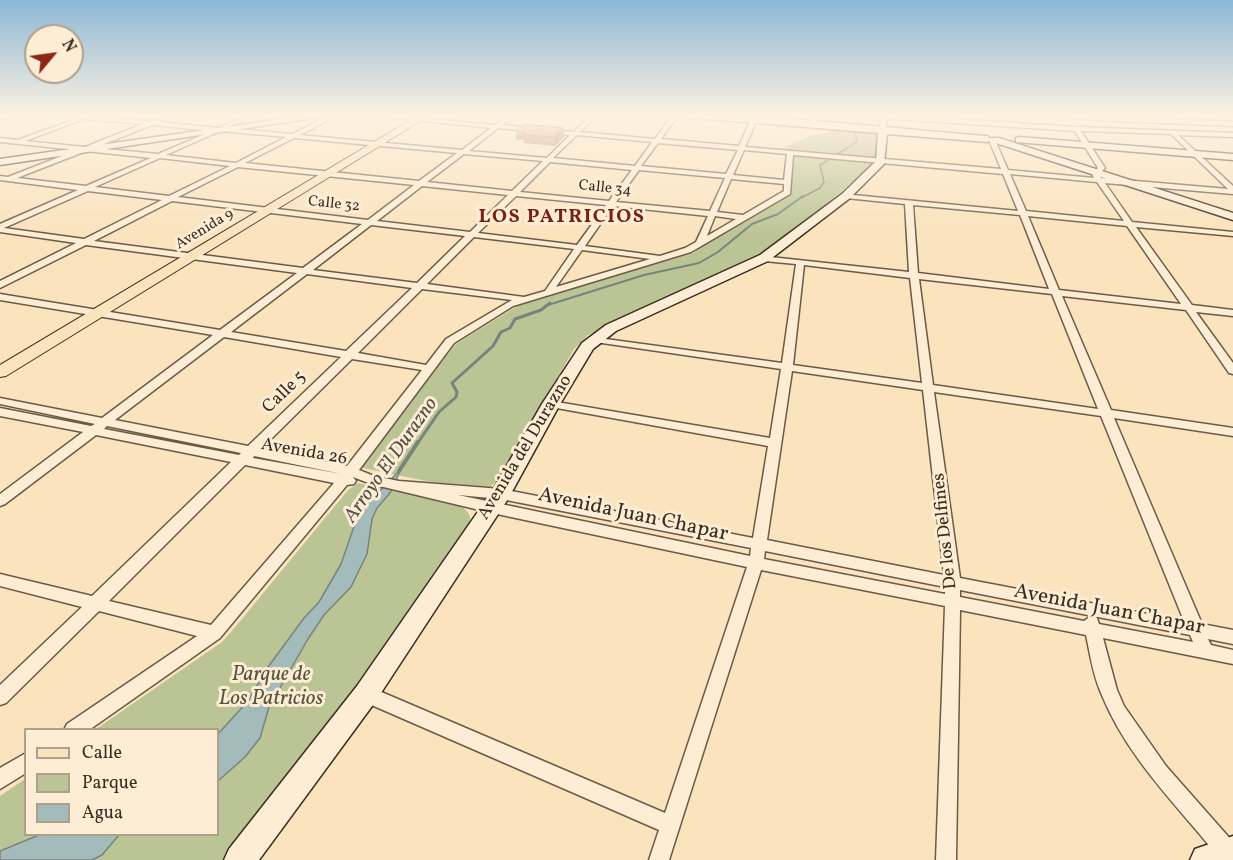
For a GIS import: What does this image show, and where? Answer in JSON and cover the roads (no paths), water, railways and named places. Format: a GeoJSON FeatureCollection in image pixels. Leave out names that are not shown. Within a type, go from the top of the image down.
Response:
{"type":"FeatureCollection","features":[{"type":"Feature","properties":{"kind":"main road"},"geometry":{"type":"LineString","coordinates":[[0,161],[42,155]]}},
{"type":"Feature","properties":{"kind":"main road","name":"Avenida 9"},"geometry":{"type":"LineString","coordinates":[[0,372],[360,155]]}},
{"type":"Feature","properties":{"kind":"main road"},"geometry":{"type":"LineString","coordinates":[[880,155],[881,162]]}},
{"type":"Feature","properties":{"kind":"main road"},"geometry":{"type":"LineString","coordinates":[[1037,155],[1099,177],[1132,184],[1231,217]]}},
{"type":"Feature","properties":{"kind":"main road"},"geometry":{"type":"LineString","coordinates":[[1211,155],[1233,157]]}},
{"type":"Feature","properties":{"kind":"main road","name":"Avenida del Durazno"},"geometry":{"type":"LineString","coordinates":[[240,860],[366,694],[496,501],[587,346],[611,328],[764,258],[846,196],[881,162]]}},
{"type":"Feature","properties":{"kind":"street"},"geometry":{"type":"LineString","coordinates":[[3,180],[70,155]]}},
{"type":"Feature","properties":{"kind":"street","name":"Calle 34"},"geometry":{"type":"LineString","coordinates":[[152,155],[742,217]]}},
{"type":"Feature","properties":{"kind":"street"},"geometry":{"type":"LineString","coordinates":[[0,285],[256,155]]}},
{"type":"Feature","properties":{"kind":"street"},"geometry":{"type":"LineString","coordinates":[[0,501],[459,155]]}},
{"type":"Feature","properties":{"kind":"street"},"geometry":{"type":"LineString","coordinates":[[497,155],[788,182]]}},
{"type":"Feature","properties":{"kind":"street","name":"Calle 5"},"geometry":{"type":"LineString","coordinates":[[0,697],[554,155]]}},
{"type":"Feature","properties":{"kind":"street"},"geometry":{"type":"LineString","coordinates":[[549,291],[646,155]]}},
{"type":"Feature","properties":{"kind":"street"},"geometry":{"type":"LineString","coordinates":[[700,242],[738,155]]}},
{"type":"Feature","properties":{"kind":"street"},"geometry":{"type":"LineString","coordinates":[[74,728],[214,633],[346,476],[450,341],[510,304],[667,257],[700,242],[787,192],[790,155]]}},
{"type":"Feature","properties":{"kind":"street"},"geometry":{"type":"LineString","coordinates":[[815,155],[1006,173],[1099,177]]}},
{"type":"Feature","properties":{"kind":"street"},"geometry":{"type":"LineString","coordinates":[[999,155],[1205,651]]}},
{"type":"Feature","properties":{"kind":"street"},"geometry":{"type":"LineString","coordinates":[[1093,155],[1102,168],[1099,177]]}},
{"type":"Feature","properties":{"kind":"street"},"geometry":{"type":"LineString","coordinates":[[1198,155],[1233,191]]}},
{"type":"Feature","properties":{"kind":"street"},"geometry":{"type":"LineString","coordinates":[[0,228],[161,156]]}},
{"type":"Feature","properties":{"kind":"street"},"geometry":{"type":"LineString","coordinates":[[1099,177],[1233,371]]}},
{"type":"Feature","properties":{"kind":"street","name":"Calle 32"},"geometry":{"type":"LineString","coordinates":[[3,180],[667,257]]}},
{"type":"Feature","properties":{"kind":"street"},"geometry":{"type":"LineString","coordinates":[[1132,184],[1233,191]]}},
{"type":"Feature","properties":{"kind":"street"},"geometry":{"type":"LineString","coordinates":[[846,196],[1233,234]]}},
{"type":"Feature","properties":{"kind":"street","name":"De los Delfines"},"geometry":{"type":"LineString","coordinates":[[909,203],[914,275],[953,584],[946,860]]}},
{"type":"Feature","properties":{"kind":"street"},"geometry":{"type":"LineString","coordinates":[[0,228],[192,257],[523,299]]}},
{"type":"Feature","properties":{"kind":"street"},"geometry":{"type":"LineString","coordinates":[[764,258],[1233,313]]}},
{"type":"Feature","properties":{"kind":"street"},"geometry":{"type":"LineString","coordinates":[[659,860],[756,563],[757,545],[787,366],[800,263]]}},
{"type":"Feature","properties":{"kind":"street"},"geometry":{"type":"LineString","coordinates":[[0,297],[428,368]]}},
{"type":"Feature","properties":{"kind":"street"},"geometry":{"type":"LineString","coordinates":[[595,339],[1233,432]]}},
{"type":"Feature","properties":{"kind":"street","name":"Avenida 26"},"geometry":{"type":"LineString","coordinates":[[0,400],[105,422],[246,456]]}},
{"type":"Feature","properties":{"kind":"street"},"geometry":{"type":"LineString","coordinates":[[551,404],[774,443]]}},
{"type":"Feature","properties":{"kind":"street","name":"Avenida 26"},"geometry":{"type":"LineString","coordinates":[[0,412],[399,486]]}},
{"type":"Feature","properties":{"kind":"street","name":"Avenida Juan Chapar"},"geometry":{"type":"LineString","coordinates":[[399,486],[757,545],[1233,637]]}},
{"type":"Feature","properties":{"kind":"street","name":"Avenida Juan Chapar"},"geometry":{"type":"LineString","coordinates":[[496,501],[756,563],[1233,657]]}},
{"type":"Feature","properties":{"kind":"street"},"geometry":{"type":"LineString","coordinates":[[0,580],[214,633]]}},
{"type":"Feature","properties":{"kind":"street"},"geometry":{"type":"LineString","coordinates":[[1088,610],[1108,690],[1118,712],[1159,773],[1225,856]]}},
{"type":"Feature","properties":{"kind":"street"},"geometry":{"type":"LineString","coordinates":[[366,694],[670,825]]}},
{"type":"Feature","properties":{"kind":"street"},"geometry":{"type":"LineString","coordinates":[[0,779],[24,763]]}},
{"type":"Feature","properties":{"kind":"water"},"geometry":{"type":"Polygon","coordinates":[[[401,469],[390,493],[377,508],[372,519],[367,554],[351,587],[324,615],[308,639],[269,707],[260,738],[245,757],[219,780],[219,733],[248,701],[268,667],[304,618],[319,602],[341,564],[359,512],[401,469]]]}},
{"type":"Feature","properties":{"kind":"water"},"geometry":{"type":"Polygon","coordinates":[[[37,836],[118,836],[102,855],[92,860],[0,860],[0,851],[37,836]]]}},
{"type":"Feature","properties":{"kind":"waterway","name":"Arroyo El Durazno"},"geometry":{"type":"LineString","coordinates":[[801,198],[820,188],[824,182],[820,165],[836,155]]}},
{"type":"Feature","properties":{"kind":"waterway","name":"Arroyo El Durazno"},"geometry":{"type":"LineString","coordinates":[[548,305],[644,275],[699,263],[718,252],[752,224],[778,214],[803,196]]}},
{"type":"Feature","properties":{"kind":"waterway","name":"Arroyo El Durazno"},"geometry":{"type":"LineString","coordinates":[[417,444],[439,412],[456,397],[457,392],[452,383],[493,346],[501,332],[510,328],[515,319],[541,310],[550,303]]}},
{"type":"Feature","properties":{"kind":"waterway","name":"Arroyo El Durazno"},"geometry":{"type":"LineString","coordinates":[[399,471],[418,442]]}},
{"type":"Feature","properties":{"kind":"district","name":"LOS PATRICIOS"},"geometry":{"type":"Point","coordinates":[562,218]}},
{"type":"Feature","properties":{"kind":"park label","name":"Parque de Los Patricios"},"geometry":{"type":"Point","coordinates":[271,688]}}]}
